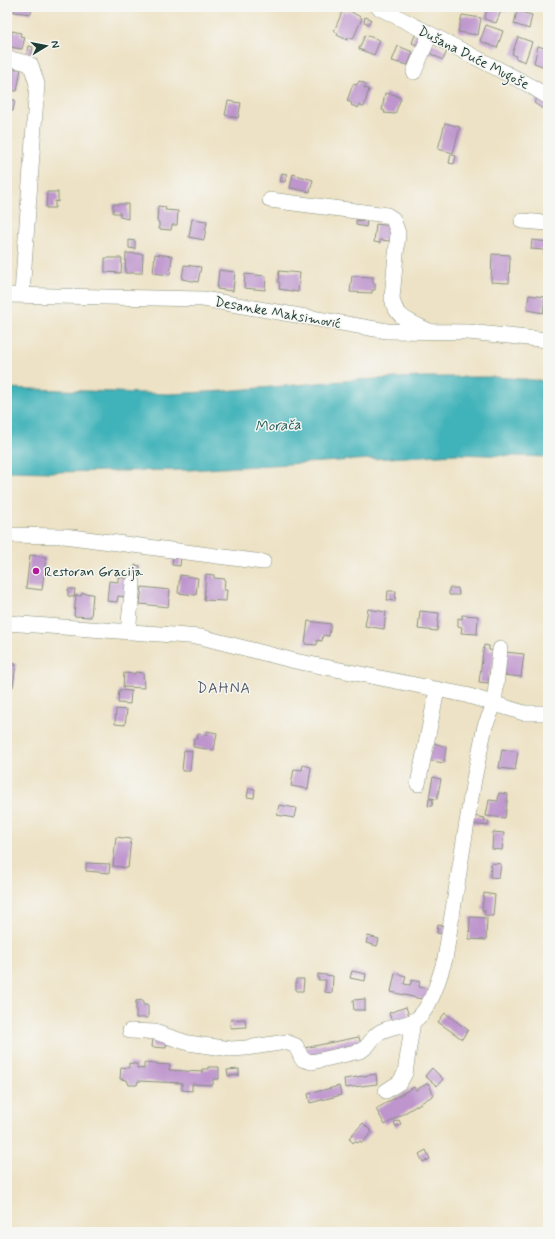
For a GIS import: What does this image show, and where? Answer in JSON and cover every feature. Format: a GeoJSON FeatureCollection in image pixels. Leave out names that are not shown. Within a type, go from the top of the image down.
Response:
{"type":"FeatureCollection","features":[{"type":"Feature","properties":{"kind":"street","name":"Dušana Duće Mugoše"},"geometry":{"type":"LineString","coordinates":[[378,7],[548,97]]}},
{"type":"Feature","properties":{"kind":"street"},"geometry":{"type":"LineString","coordinates":[[414,72],[430,34]]}},
{"type":"Feature","properties":{"kind":"street"},"geometry":{"type":"LineString","coordinates":[[7,58],[31,65],[36,76],[37,84],[22,294]]}},
{"type":"Feature","properties":{"kind":"street"},"geometry":{"type":"LineString","coordinates":[[270,200],[387,215],[393,219],[398,233],[392,298],[393,307],[397,314],[404,319],[432,332]]}},
{"type":"Feature","properties":{"kind":"street"},"geometry":{"type":"LineString","coordinates":[[522,221],[548,223]]}},
{"type":"Feature","properties":{"kind":"street","name":"Desanke Maksimović"},"geometry":{"type":"LineString","coordinates":[[7,295],[22,294],[203,299],[387,331],[468,332],[548,340]]}},
{"type":"Feature","properties":{"kind":"street"},"geometry":{"type":"LineString","coordinates":[[7,535],[64,536],[263,562]]}},
{"type":"Feature","properties":{"kind":"street"},"geometry":{"type":"LineString","coordinates":[[128,632],[133,583]]}},
{"type":"Feature","properties":{"kind":"street"},"geometry":{"type":"LineString","coordinates":[[7,623],[201,637],[295,661],[466,695],[494,705],[524,713],[548,713],[548,706]]}},
{"type":"Feature","properties":{"kind":"street"},"geometry":{"type":"LineString","coordinates":[[130,1031],[155,1032],[188,1043],[231,1049],[286,1042],[296,1046],[302,1059],[312,1062],[366,1049],[378,1033],[413,1021],[421,1014],[438,984],[445,959],[476,772],[485,726],[494,705],[500,649]]}},
{"type":"Feature","properties":{"kind":"street"},"geometry":{"type":"LineString","coordinates":[[418,784],[437,690]]}},
{"type":"Feature","properties":{"kind":"street"},"geometry":{"type":"LineString","coordinates":[[386,1091],[400,1082],[405,1073],[413,1021]]}},
{"type":"Feature","properties":{"kind":"water","name":"Morača"},"geometry":{"type":"Polygon","coordinates":[[[421,377],[495,377],[548,381],[548,457],[455,454],[189,470],[50,472],[7,471],[7,388],[169,394],[354,380],[421,377]]]}},
{"type":"Feature","properties":{"kind":"building"},"geometry":{"type":"Polygon","coordinates":[[[15,7],[32,7],[31,14],[14,12],[15,7]]]}},
{"type":"Feature","properties":{"kind":"building"},"geometry":{"type":"Polygon","coordinates":[[[488,7],[501,11],[496,23],[484,19],[488,7]]]}},
{"type":"Feature","properties":{"kind":"building"},"geometry":{"type":"Polygon","coordinates":[[[502,7],[507,8],[506,12],[500,10],[502,7]]]}},
{"type":"Feature","properties":{"kind":"building"},"geometry":{"type":"Polygon","coordinates":[[[343,10],[347,12],[348,10],[362,18],[353,39],[348,37],[347,40],[337,35],[338,33],[334,31],[343,10]]]}},
{"type":"Feature","properties":{"kind":"building"},"geometry":{"type":"Polygon","coordinates":[[[517,11],[532,15],[529,29],[514,24],[517,11]]]}},
{"type":"Feature","properties":{"kind":"building"},"geometry":{"type":"Polygon","coordinates":[[[462,15],[481,18],[478,35],[458,32],[462,15]]]}},
{"type":"Feature","properties":{"kind":"building"},"geometry":{"type":"Polygon","coordinates":[[[365,17],[371,19],[369,24],[364,22],[365,17]]]}},
{"type":"Feature","properties":{"kind":"building"},"geometry":{"type":"Polygon","coordinates":[[[486,25],[503,31],[497,48],[480,41],[486,25]]]}},
{"type":"Feature","properties":{"kind":"building"},"geometry":{"type":"Polygon","coordinates":[[[12,31],[21,33],[20,36],[25,37],[22,49],[9,47],[12,31]]]}},
{"type":"Feature","properties":{"kind":"building"},"geometry":{"type":"Polygon","coordinates":[[[416,33],[423,36],[419,46],[412,43],[416,33]]]}},
{"type":"Feature","properties":{"kind":"building"},"geometry":{"type":"Polygon","coordinates":[[[365,35],[380,40],[374,55],[359,49],[365,35]]]}},
{"type":"Feature","properties":{"kind":"building"},"geometry":{"type":"Polygon","coordinates":[[[518,37],[532,42],[525,62],[515,58],[516,56],[512,54],[518,37]]]}},
{"type":"Feature","properties":{"kind":"building"},"geometry":{"type":"Polygon","coordinates":[[[431,43],[447,51],[443,60],[427,52],[431,43]]]}},
{"type":"Feature","properties":{"kind":"building"},"geometry":{"type":"Polygon","coordinates":[[[545,44],[548,44],[548,68],[534,63],[538,46],[544,48],[545,44]]]}},
{"type":"Feature","properties":{"kind":"building"},"geometry":{"type":"Polygon","coordinates":[[[29,46],[33,47],[31,58],[26,57],[29,46]]]}},
{"type":"Feature","properties":{"kind":"building"},"geometry":{"type":"Polygon","coordinates":[[[398,46],[413,52],[408,65],[392,61],[398,46]]]}},
{"type":"Feature","properties":{"kind":"building"},"geometry":{"type":"Polygon","coordinates":[[[7,64],[15,65],[15,69],[21,69],[17,91],[7,90],[7,64]]]}},
{"type":"Feature","properties":{"kind":"building"},"geometry":{"type":"Polygon","coordinates":[[[359,81],[366,84],[364,88],[369,89],[364,107],[359,105],[358,108],[351,105],[352,103],[347,101],[353,84],[357,85],[359,81]]]}},
{"type":"Feature","properties":{"kind":"building"},"geometry":{"type":"Polygon","coordinates":[[[385,93],[396,95],[401,98],[395,114],[384,113],[385,111],[382,110],[385,93]]]}},
{"type":"Feature","properties":{"kind":"building"},"geometry":{"type":"Polygon","coordinates":[[[538,97],[548,103],[548,112],[534,103],[538,97]]]}},
{"type":"Feature","properties":{"kind":"building"},"geometry":{"type":"Polygon","coordinates":[[[7,99],[15,100],[13,111],[9,111],[9,113],[7,113],[7,99]]]}},
{"type":"Feature","properties":{"kind":"building"},"geometry":{"type":"Polygon","coordinates":[[[228,101],[241,103],[238,118],[225,115],[228,101]]]}},
{"type":"Feature","properties":{"kind":"building"},"geometry":{"type":"Polygon","coordinates":[[[445,123],[460,127],[453,153],[438,149],[445,123]]]}},
{"type":"Feature","properties":{"kind":"building"},"geometry":{"type":"Polygon","coordinates":[[[451,154],[456,156],[454,164],[449,163],[451,154]]]}},
{"type":"Feature","properties":{"kind":"building"},"geometry":{"type":"Polygon","coordinates":[[[282,173],[287,174],[285,182],[280,181],[282,173]]]}},
{"type":"Feature","properties":{"kind":"building"},"geometry":{"type":"Polygon","coordinates":[[[293,174],[313,180],[310,192],[290,188],[293,174]]]}},
{"type":"Feature","properties":{"kind":"building"},"geometry":{"type":"Polygon","coordinates":[[[47,192],[58,192],[58,202],[55,201],[55,208],[46,208],[47,192]]]}},
{"type":"Feature","properties":{"kind":"building"},"geometry":{"type":"Polygon","coordinates":[[[113,204],[128,204],[128,219],[120,217],[120,213],[113,213],[113,204]]]}},
{"type":"Feature","properties":{"kind":"building"},"geometry":{"type":"Polygon","coordinates":[[[158,206],[166,207],[165,210],[178,211],[177,225],[172,225],[171,230],[159,229],[159,222],[157,221],[158,206]]]}},
{"type":"Feature","properties":{"kind":"building"},"geometry":{"type":"Polygon","coordinates":[[[192,219],[207,221],[204,240],[189,237],[192,219]]]}},
{"type":"Feature","properties":{"kind":"building"},"geometry":{"type":"Polygon","coordinates":[[[356,220],[367,221],[366,227],[356,225],[356,220]]]}},
{"type":"Feature","properties":{"kind":"building"},"geometry":{"type":"Polygon","coordinates":[[[376,224],[392,226],[390,241],[380,240],[380,243],[374,242],[376,224]]]}},
{"type":"Feature","properties":{"kind":"building"},"geometry":{"type":"Polygon","coordinates":[[[129,240],[135,241],[135,249],[129,248],[129,240]]]}},
{"type":"Feature","properties":{"kind":"building"},"geometry":{"type":"Polygon","coordinates":[[[532,240],[548,242],[548,255],[544,254],[544,250],[531,249],[532,240]]]}},
{"type":"Feature","properties":{"kind":"building"},"geometry":{"type":"Polygon","coordinates":[[[126,253],[143,254],[142,273],[125,273],[126,253]]]}},
{"type":"Feature","properties":{"kind":"building"},"geometry":{"type":"Polygon","coordinates":[[[155,254],[172,256],[170,275],[153,273],[155,254]]]}},
{"type":"Feature","properties":{"kind":"building"},"geometry":{"type":"Polygon","coordinates":[[[492,254],[510,255],[509,283],[491,282],[492,254]]]}},
{"type":"Feature","properties":{"kind":"building"},"geometry":{"type":"Polygon","coordinates":[[[105,258],[122,258],[121,273],[105,272],[105,258]]]}},
{"type":"Feature","properties":{"kind":"building"},"geometry":{"type":"Polygon","coordinates":[[[184,265],[201,267],[198,282],[182,279],[184,265]]]}},
{"type":"Feature","properties":{"kind":"building"},"geometry":{"type":"Polygon","coordinates":[[[219,270],[235,272],[233,291],[217,289],[219,270]]]}},
{"type":"Feature","properties":{"kind":"building"},"geometry":{"type":"Polygon","coordinates":[[[279,271],[300,273],[298,292],[279,289],[279,271]]]}},
{"type":"Feature","properties":{"kind":"building"},"geometry":{"type":"Polygon","coordinates":[[[245,274],[266,276],[265,290],[244,288],[245,274]]]}},
{"type":"Feature","properties":{"kind":"building"},"geometry":{"type":"Polygon","coordinates":[[[352,276],[373,277],[375,290],[372,290],[372,293],[350,292],[352,276]]]}},
{"type":"Feature","properties":{"kind":"building"},"geometry":{"type":"Polygon","coordinates":[[[529,295],[545,297],[543,313],[527,310],[529,295]]]}},
{"type":"Feature","properties":{"kind":"building"},"geometry":{"type":"Polygon","coordinates":[[[30,555],[46,557],[42,590],[26,588],[30,555]]]}},
{"type":"Feature","properties":{"kind":"building"},"geometry":{"type":"Polygon","coordinates":[[[173,557],[181,557],[180,566],[172,565],[173,557]]]}},
{"type":"Feature","properties":{"kind":"building"},"geometry":{"type":"Polygon","coordinates":[[[135,565],[140,566],[139,574],[134,573],[135,565]]]}},
{"type":"Feature","properties":{"kind":"building"},"geometry":{"type":"Polygon","coordinates":[[[206,574],[214,575],[214,578],[225,579],[224,590],[227,590],[226,601],[204,600],[206,574]]]}},
{"type":"Feature","properties":{"kind":"building"},"geometry":{"type":"Polygon","coordinates":[[[180,575],[198,578],[196,595],[178,593],[180,575]]]}},
{"type":"Feature","properties":{"kind":"building"},"geometry":{"type":"Polygon","coordinates":[[[118,577],[129,579],[127,597],[118,596],[117,602],[107,601],[109,581],[118,582],[118,577]]]}},
{"type":"Feature","properties":{"kind":"building"},"geometry":{"type":"Polygon","coordinates":[[[142,587],[170,590],[168,607],[140,604],[142,587]]]}},
{"type":"Feature","properties":{"kind":"building"},"geometry":{"type":"Polygon","coordinates":[[[449,588],[458,588],[459,595],[449,595],[449,588]]]}},
{"type":"Feature","properties":{"kind":"building"},"geometry":{"type":"Polygon","coordinates":[[[68,589],[75,589],[74,597],[68,596],[68,589]]]}},
{"type":"Feature","properties":{"kind":"building"},"geometry":{"type":"Polygon","coordinates":[[[388,591],[396,591],[395,601],[387,600],[388,591]]]}},
{"type":"Feature","properties":{"kind":"building"},"geometry":{"type":"Polygon","coordinates":[[[82,593],[93,594],[91,617],[74,616],[76,595],[81,596],[82,593]]]}},
{"type":"Feature","properties":{"kind":"building"},"geometry":{"type":"Polygon","coordinates":[[[368,609],[386,612],[384,629],[365,626],[368,609]]]}},
{"type":"Feature","properties":{"kind":"building"},"geometry":{"type":"Polygon","coordinates":[[[420,611],[439,613],[437,631],[418,629],[420,611]]]}},
{"type":"Feature","properties":{"kind":"building"},"geometry":{"type":"Polygon","coordinates":[[[462,615],[478,616],[477,634],[461,633],[462,627],[458,626],[458,618],[462,619],[462,615]]]}},
{"type":"Feature","properties":{"kind":"building"},"geometry":{"type":"Polygon","coordinates":[[[308,621],[331,624],[329,636],[323,635],[322,641],[317,640],[317,645],[305,644],[308,621]]]}},
{"type":"Feature","properties":{"kind":"building"},"geometry":{"type":"Polygon","coordinates":[[[484,645],[489,646],[489,650],[495,651],[492,672],[490,671],[488,683],[479,682],[484,645]]]}},
{"type":"Feature","properties":{"kind":"building"},"geometry":{"type":"Polygon","coordinates":[[[505,652],[524,654],[521,677],[503,675],[505,652]]]}},
{"type":"Feature","properties":{"kind":"building"},"geometry":{"type":"Polygon","coordinates":[[[7,663],[16,664],[13,687],[7,686],[7,663]]]}},
{"type":"Feature","properties":{"kind":"building"},"geometry":{"type":"Polygon","coordinates":[[[135,672],[143,673],[144,688],[123,687],[124,673],[135,674],[135,672]]]}},
{"type":"Feature","properties":{"kind":"building"},"geometry":{"type":"Polygon","coordinates":[[[119,690],[131,691],[130,704],[118,703],[119,690]]]}},
{"type":"Feature","properties":{"kind":"building"},"geometry":{"type":"Polygon","coordinates":[[[116,709],[127,710],[125,725],[115,724],[116,709]]]}},
{"type":"Feature","properties":{"kind":"building"},"geometry":{"type":"Polygon","coordinates":[[[207,731],[217,733],[214,750],[193,747],[194,738],[197,739],[198,734],[206,735],[207,731]]]}},
{"type":"Feature","properties":{"kind":"building"},"geometry":{"type":"Polygon","coordinates":[[[434,743],[446,747],[444,763],[426,760],[434,743]]]}},
{"type":"Feature","properties":{"kind":"building"},"geometry":{"type":"Polygon","coordinates":[[[502,749],[518,752],[515,770],[499,768],[502,749]]]}},
{"type":"Feature","properties":{"kind":"building"},"geometry":{"type":"Polygon","coordinates":[[[184,750],[192,751],[190,771],[182,771],[184,750]]]}},
{"type":"Feature","properties":{"kind":"building"},"geometry":{"type":"Polygon","coordinates":[[[303,765],[311,767],[308,789],[291,786],[294,769],[302,770],[303,765]]]}},
{"type":"Feature","properties":{"kind":"building"},"geometry":{"type":"Polygon","coordinates":[[[433,777],[441,779],[437,799],[429,798],[433,777]]]}},
{"type":"Feature","properties":{"kind":"building"},"geometry":{"type":"Polygon","coordinates":[[[249,788],[255,789],[254,798],[247,797],[249,788]]]}},
{"type":"Feature","properties":{"kind":"building"},"geometry":{"type":"Polygon","coordinates":[[[499,793],[508,794],[505,818],[486,816],[489,800],[498,801],[499,793]]]}},
{"type":"Feature","properties":{"kind":"building"},"geometry":{"type":"Polygon","coordinates":[[[429,799],[433,799],[432,806],[428,806],[429,799]]]}},
{"type":"Feature","properties":{"kind":"building"},"geometry":{"type":"Polygon","coordinates":[[[279,805],[296,808],[294,818],[277,815],[279,805]]]}},
{"type":"Feature","properties":{"kind":"building"},"geometry":{"type":"Polygon","coordinates":[[[473,816],[485,818],[484,821],[489,821],[488,826],[472,824],[473,816]]]}},
{"type":"Feature","properties":{"kind":"building"},"geometry":{"type":"Polygon","coordinates":[[[493,832],[504,833],[502,850],[492,849],[493,832]]]}},
{"type":"Feature","properties":{"kind":"building"},"geometry":{"type":"Polygon","coordinates":[[[116,837],[131,839],[128,868],[113,866],[116,837]]]}},
{"type":"Feature","properties":{"kind":"building"},"geometry":{"type":"Polygon","coordinates":[[[86,863],[110,864],[109,873],[86,871],[86,863]]]}},
{"type":"Feature","properties":{"kind":"building"},"geometry":{"type":"Polygon","coordinates":[[[491,863],[501,864],[499,878],[490,877],[491,863]]]}},
{"type":"Feature","properties":{"kind":"building"},"geometry":{"type":"Polygon","coordinates":[[[484,893],[495,895],[493,916],[484,915],[485,910],[482,910],[484,893]]]}},
{"type":"Feature","properties":{"kind":"building"},"geometry":{"type":"Polygon","coordinates":[[[470,917],[487,918],[486,940],[469,939],[470,917]]]}},
{"type":"Feature","properties":{"kind":"building"},"geometry":{"type":"Polygon","coordinates":[[[438,925],[446,926],[444,934],[437,933],[438,925]]]}},
{"type":"Feature","properties":{"kind":"building"},"geometry":{"type":"Polygon","coordinates":[[[368,936],[379,939],[377,946],[366,943],[368,936]]]}},
{"type":"Feature","properties":{"kind":"building"},"geometry":{"type":"Polygon","coordinates":[[[352,971],[366,974],[365,981],[350,978],[352,971]]]}},
{"type":"Feature","properties":{"kind":"building"},"geometry":{"type":"Polygon","coordinates":[[[395,973],[406,976],[404,984],[410,985],[412,980],[420,982],[419,987],[428,989],[426,1000],[391,992],[395,973]]]}},
{"type":"Feature","properties":{"kind":"building"},"geometry":{"type":"Polygon","coordinates":[[[318,974],[333,976],[332,993],[325,992],[326,980],[318,980],[318,974]]]}},
{"type":"Feature","properties":{"kind":"building"},"geometry":{"type":"Polygon","coordinates":[[[296,979],[304,979],[303,991],[296,991],[296,979]]]}},
{"type":"Feature","properties":{"kind":"building"},"geometry":{"type":"Polygon","coordinates":[[[365,999],[365,1010],[354,1010],[353,1000],[365,999]]]}},
{"type":"Feature","properties":{"kind":"building"},"geometry":{"type":"Polygon","coordinates":[[[143,1000],[143,1005],[148,1005],[148,1018],[136,1018],[136,1001],[143,1000]]]}},
{"type":"Feature","properties":{"kind":"building"},"geometry":{"type":"Polygon","coordinates":[[[406,1007],[410,1019],[393,1025],[389,1013],[406,1007]]]}},
{"type":"Feature","properties":{"kind":"building"},"geometry":{"type":"Polygon","coordinates":[[[445,1013],[468,1030],[462,1039],[438,1022],[445,1013]]]}},
{"type":"Feature","properties":{"kind":"building"},"geometry":{"type":"Polygon","coordinates":[[[245,1019],[246,1027],[231,1028],[230,1020],[245,1019]]]}},
{"type":"Feature","properties":{"kind":"building"},"geometry":{"type":"Polygon","coordinates":[[[153,1037],[167,1039],[166,1048],[152,1047],[153,1037]]]}},
{"type":"Feature","properties":{"kind":"building"},"geometry":{"type":"Polygon","coordinates":[[[359,1037],[362,1049],[306,1060],[304,1048],[359,1037]]]}},
{"type":"Feature","properties":{"kind":"building"},"geometry":{"type":"Polygon","coordinates":[[[129,1063],[137,1064],[137,1068],[144,1069],[144,1063],[170,1065],[169,1070],[202,1072],[202,1069],[208,1069],[208,1067],[219,1067],[219,1079],[213,1079],[213,1085],[192,1084],[192,1091],[182,1090],[182,1083],[138,1081],[137,1085],[129,1085],[127,1080],[120,1079],[121,1067],[129,1068],[129,1063]]]}},
{"type":"Feature","properties":{"kind":"building"},"geometry":{"type":"Polygon","coordinates":[[[432,1068],[443,1079],[437,1086],[425,1076],[432,1068]]]}},
{"type":"Feature","properties":{"kind":"building"},"geometry":{"type":"Polygon","coordinates":[[[239,1069],[239,1075],[228,1076],[227,1070],[239,1069]]]}},
{"type":"Feature","properties":{"kind":"building"},"geometry":{"type":"Polygon","coordinates":[[[376,1074],[377,1084],[345,1088],[344,1079],[376,1074]]]}},
{"type":"Feature","properties":{"kind":"building"},"geometry":{"type":"Polygon","coordinates":[[[428,1083],[434,1095],[385,1125],[376,1109],[414,1087],[416,1090],[428,1083]]]}},
{"type":"Feature","properties":{"kind":"building"},"geometry":{"type":"Polygon","coordinates":[[[339,1086],[341,1095],[310,1103],[308,1094],[339,1086]]]}},
{"type":"Feature","properties":{"kind":"building"},"geometry":{"type":"Polygon","coordinates":[[[399,1120],[401,1124],[396,1127],[394,1122],[399,1120]]]}},
{"type":"Feature","properties":{"kind":"building"},"geometry":{"type":"Polygon","coordinates":[[[363,1123],[372,1132],[362,1143],[360,1141],[358,1143],[355,1141],[353,1143],[349,1138],[363,1123]]]}},
{"type":"Feature","properties":{"kind":"building"},"geometry":{"type":"Polygon","coordinates":[[[426,1150],[430,1159],[423,1162],[419,1154],[426,1150]]]}},
{"type":"Feature","properties":{"kind":"place","name":"Restoran Gracija"},"geometry":{"type":"Point","coordinates":[36,571]}},
{"type":"Feature","properties":{"kind":"district","name":"DAHNA"},"geometry":{"type":"Point","coordinates":[224,688]}}]}
